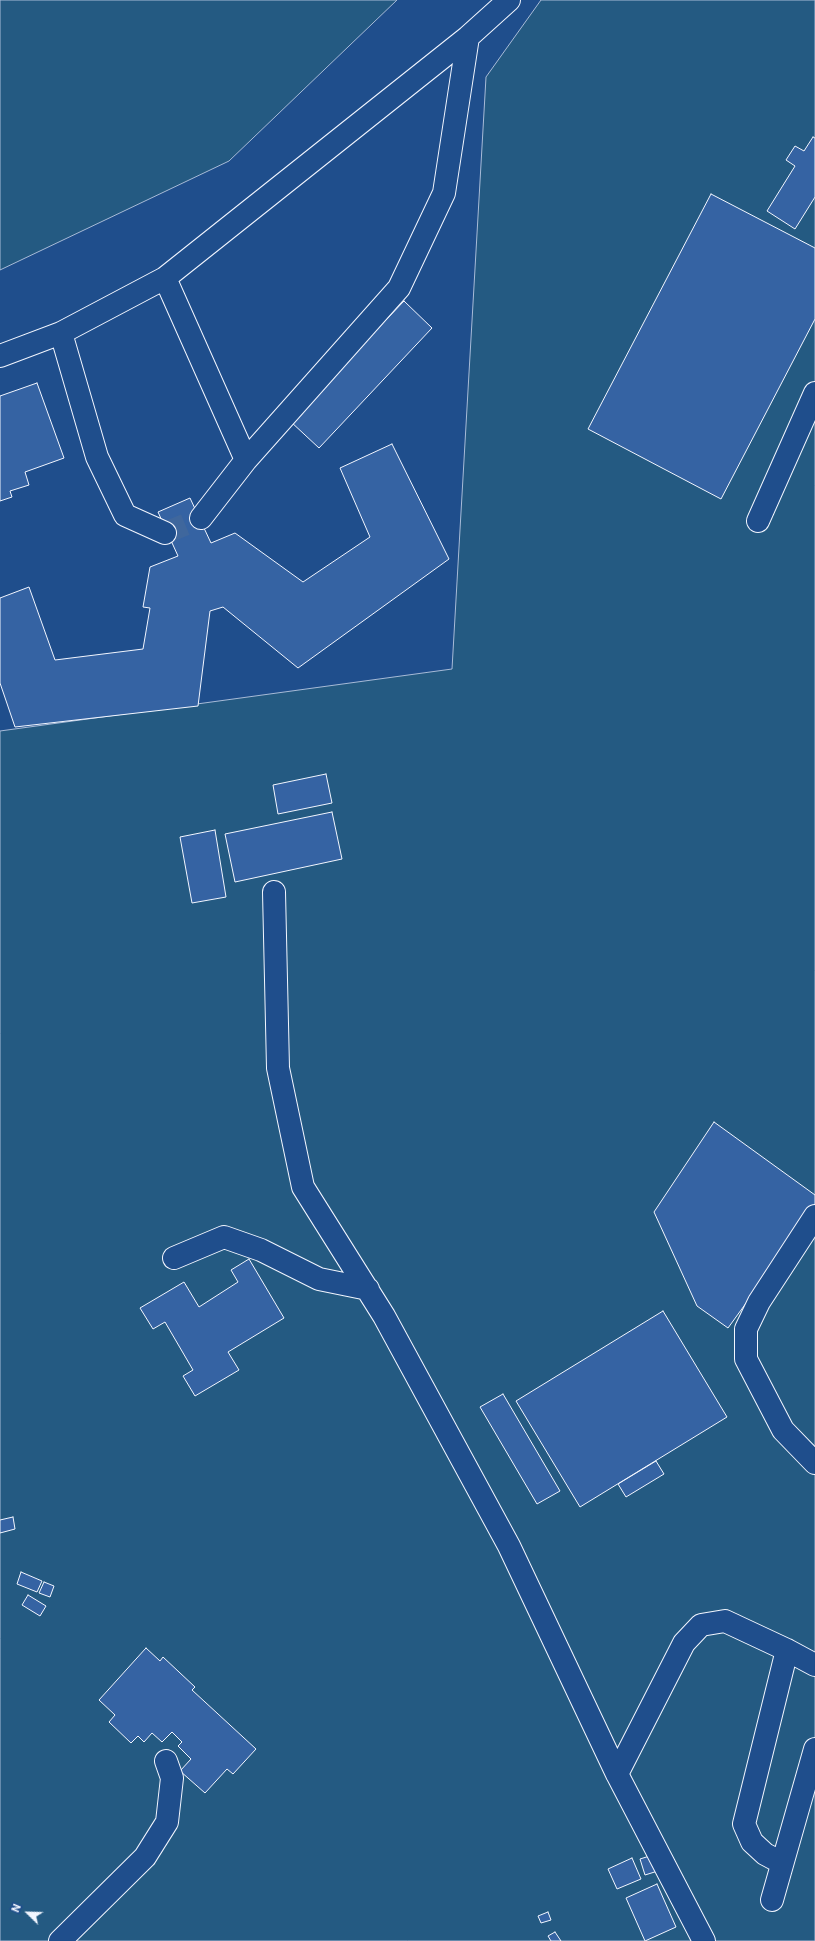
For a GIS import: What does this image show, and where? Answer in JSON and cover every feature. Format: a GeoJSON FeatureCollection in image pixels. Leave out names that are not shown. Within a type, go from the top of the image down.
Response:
{"type":"FeatureCollection","features":[{"type":"Feature","properties":{"kind":"street"},"geometry":{"type":"LineString","coordinates":[[0,356],[61,333],[165,278],[468,37],[509,0]]}},
{"type":"Feature","properties":{"kind":"street"},"geometry":{"type":"LineString","coordinates":[[201,518],[246,460],[399,288],[444,193],[468,37]]}},
{"type":"Feature","properties":{"kind":"street"},"geometry":{"type":"LineString","coordinates":[[165,278],[246,460]]}},
{"type":"Feature","properties":{"kind":"street"},"geometry":{"type":"LineString","coordinates":[[61,333],[97,457],[125,515],[165,533]]}},
{"type":"Feature","properties":{"kind":"street"},"geometry":{"type":"LineString","coordinates":[[758,521],[815,393]]}},
{"type":"Feature","properties":{"kind":"street"},"geometry":{"type":"LineString","coordinates":[[274,892],[278,1068],[303,1187],[384,1316],[509,1546],[617,1774],[704,1941]]}},
{"type":"Feature","properties":{"kind":"street"},"geometry":{"type":"LineString","coordinates":[[815,1216],[759,1302],[746,1329],[746,1359],[749,1366],[783,1430],[815,1463]]}},
{"type":"Feature","properties":{"kind":"street"},"geometry":{"type":"LineString","coordinates":[[174,1258],[224,1237],[261,1250],[318,1279],[368,1289]]}},
{"type":"Feature","properties":{"kind":"street"},"geometry":{"type":"LineString","coordinates":[[617,1774],[684,1642],[701,1625],[725,1621],[815,1665]]}},
{"type":"Feature","properties":{"kind":"street"},"geometry":{"type":"LineString","coordinates":[[782,1863],[764,1854],[752,1842],[744,1824],[787,1650]]}},
{"type":"Feature","properties":{"kind":"street"},"geometry":{"type":"LineString","coordinates":[[772,1900],[815,1749]]}},
{"type":"Feature","properties":{"kind":"street"},"geometry":{"type":"LineString","coordinates":[[60,1941],[145,1857],[167,1822],[172,1778],[166,1761]]}},
{"type":"Feature","properties":{"kind":"shaded area"},"geometry":{"type":"Polygon","coordinates":[[[0,0],[397,0],[229,161],[0,270],[0,0]]]}},
{"type":"Feature","properties":{"kind":"shaded area"},"geometry":{"type":"Polygon","coordinates":[[[541,0],[815,0],[815,1941],[0,1941],[0,731],[452,669],[486,77],[541,0]]]}},
{"type":"Feature","properties":{"kind":"building"},"geometry":{"type":"Polygon","coordinates":[[[813,137],[815,138],[815,197],[795,229],[767,211],[795,166],[786,160],[795,146],[804,151],[813,137]]]}},
{"type":"Feature","properties":{"kind":"building"},"geometry":{"type":"Polygon","coordinates":[[[711,194],[815,248],[815,319],[721,499],[588,429],[711,194]]]}},
{"type":"Feature","properties":{"kind":"building"},"geometry":{"type":"Polygon","coordinates":[[[404,301],[432,328],[319,448],[290,421],[404,301]]]}},
{"type":"Feature","properties":{"kind":"building"},"geometry":{"type":"Polygon","coordinates":[[[37,383],[64,458],[25,472],[29,485],[10,491],[12,497],[0,501],[0,396],[37,383]]]}},
{"type":"Feature","properties":{"kind":"building"},"geometry":{"type":"Polygon","coordinates":[[[392,444],[449,559],[298,668],[223,607],[210,611],[198,706],[15,727],[0,683],[0,598],[29,587],[55,660],[143,649],[150,608],[143,607],[150,567],[178,556],[158,512],[190,498],[211,543],[235,533],[303,582],[370,537],[340,468],[392,444]]]}},
{"type":"Feature","properties":{"kind":"building"},"geometry":{"type":"Polygon","coordinates":[[[326,774],[332,803],[278,814],[273,785],[326,774]]]}},
{"type":"Feature","properties":{"kind":"building"},"geometry":{"type":"Polygon","coordinates":[[[332,812],[342,859],[235,882],[225,834],[332,812]]]}},
{"type":"Feature","properties":{"kind":"building"},"geometry":{"type":"Polygon","coordinates":[[[215,830],[226,897],[192,903],[180,837],[215,830]]]}},
{"type":"Feature","properties":{"kind":"building"},"geometry":{"type":"Polygon","coordinates":[[[714,1122],[815,1195],[815,1208],[728,1328],[697,1306],[654,1212],[714,1122]]]}},
{"type":"Feature","properties":{"kind":"building"},"geometry":{"type":"Polygon","coordinates":[[[249,1259],[284,1318],[228,1352],[239,1370],[195,1396],[183,1376],[193,1370],[165,1322],[153,1329],[140,1308],[184,1282],[199,1307],[238,1282],[231,1270],[249,1259]]]}},
{"type":"Feature","properties":{"kind":"building"},"geometry":{"type":"Polygon","coordinates":[[[663,1311],[727,1417],[580,1507],[516,1401],[663,1311]]]}},
{"type":"Feature","properties":{"kind":"building"},"geometry":{"type":"Polygon","coordinates":[[[503,1394],[560,1491],[537,1504],[480,1407],[503,1394]]]}},
{"type":"Feature","properties":{"kind":"building"},"geometry":{"type":"Polygon","coordinates":[[[656,1461],[664,1474],[626,1497],[618,1484],[656,1461]]]}},
{"type":"Feature","properties":{"kind":"building"},"geometry":{"type":"Polygon","coordinates":[[[13,1517],[15,1529],[0,1533],[0,1520],[13,1517]]]}},
{"type":"Feature","properties":{"kind":"building"},"geometry":{"type":"Polygon","coordinates":[[[21,1572],[42,1581],[37,1592],[17,1584],[21,1572]]]}},
{"type":"Feature","properties":{"kind":"building"},"geometry":{"type":"Polygon","coordinates":[[[44,1582],[54,1586],[50,1597],[39,1593],[44,1582]]]}},
{"type":"Feature","properties":{"kind":"building"},"geometry":{"type":"Polygon","coordinates":[[[28,1595],[46,1606],[40,1616],[22,1605],[28,1595]]]}},
{"type":"Feature","properties":{"kind":"building"},"geometry":{"type":"Polygon","coordinates":[[[146,1648],[160,1661],[163,1657],[195,1687],[192,1690],[256,1749],[233,1774],[227,1769],[205,1793],[180,1771],[191,1759],[178,1746],[182,1742],[172,1732],[162,1742],[152,1733],[144,1742],[138,1736],[131,1743],[109,1722],[115,1715],[99,1700],[146,1648]]]}},
{"type":"Feature","properties":{"kind":"building"},"geometry":{"type":"Polygon","coordinates":[[[656,1854],[661,1870],[645,1875],[640,1859],[656,1854]]]}},
{"type":"Feature","properties":{"kind":"building"},"geometry":{"type":"Polygon","coordinates":[[[632,1858],[641,1879],[617,1889],[608,1869],[632,1858]]]}},
{"type":"Feature","properties":{"kind":"building"},"geometry":{"type":"Polygon","coordinates":[[[657,1884],[676,1927],[645,1941],[626,1898],[657,1884]]]}},
{"type":"Feature","properties":{"kind":"building"},"geometry":{"type":"Polygon","coordinates":[[[548,1912],[551,1920],[541,1923],[538,1916],[548,1912]]]}},
{"type":"Feature","properties":{"kind":"building"},"geometry":{"type":"Polygon","coordinates":[[[555,1932],[561,1941],[551,1941],[548,1936],[555,1932]]]}},
{"type":"Feature","properties":{"kind":"tunnel"},"geometry":{"type":"LineString","coordinates":[[165,533],[201,518]]}}]}
